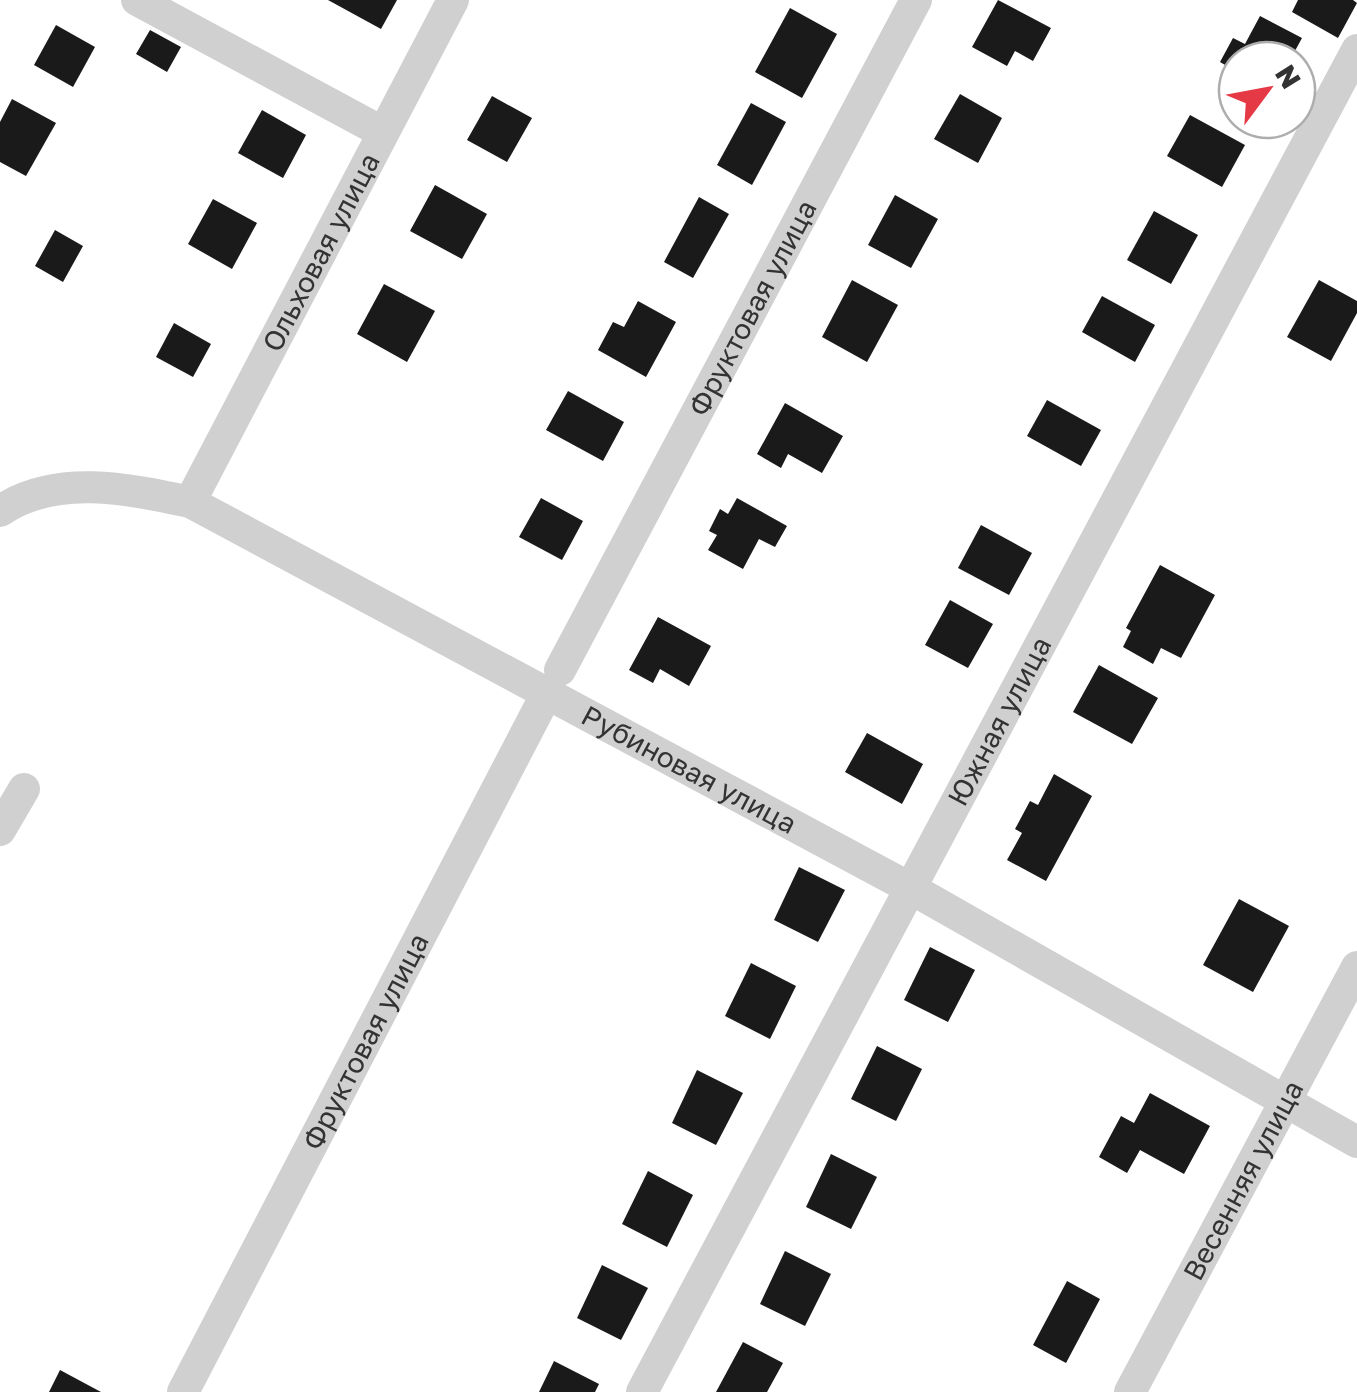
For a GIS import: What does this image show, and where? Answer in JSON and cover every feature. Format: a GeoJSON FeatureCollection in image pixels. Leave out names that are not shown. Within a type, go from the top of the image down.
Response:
{"type":"FeatureCollection","features":[{"type":"Feature","properties":{"kind":"street"},"geometry":{"type":"LineString","coordinates":[[137,0],[382,132]]}},
{"type":"Feature","properties":{"kind":"street","name":"Ольховая улица"},"geometry":{"type":"LineString","coordinates":[[190,502],[453,0]]}},
{"type":"Feature","properties":{"kind":"street","name":"Фруктовая улица"},"geometry":{"type":"LineString","coordinates":[[182,1392],[916,0]]}},
{"type":"Feature","properties":{"kind":"street","name":"Южная улица"},"geometry":{"type":"LineString","coordinates":[[642,1392],[1357,50]]}},
{"type":"Feature","properties":{"kind":"street","name":"Рубиновая улица"},"geometry":{"type":"LineString","coordinates":[[0,511],[18,499],[65,488],[128,489],[190,502],[553,682],[1357,1142]]}},
{"type":"Feature","properties":{"kind":"street"},"geometry":{"type":"LineString","coordinates":[[0,830],[24,788]]}},
{"type":"Feature","properties":{"kind":"street","name":"Весенняя улица"},"geometry":{"type":"LineString","coordinates":[[1130,1392],[1357,967]]}},
{"type":"Feature","properties":{"kind":"building"},"geometry":{"type":"Polygon","coordinates":[[[328,0],[397,0],[381,29],[328,0]]]}},
{"type":"Feature","properties":{"kind":"building"},"geometry":{"type":"Polygon","coordinates":[[[998,0],[1051,28],[1033,61],[1015,51],[1007,66],[972,47],[998,0]]]}},
{"type":"Feature","properties":{"kind":"building"},"geometry":{"type":"Polygon","coordinates":[[[1298,0],[1357,3],[1338,38],[1292,12],[1298,0]]]}},
{"type":"Feature","properties":{"kind":"building"},"geometry":{"type":"Polygon","coordinates":[[[790,8],[837,34],[802,98],[755,72],[790,8]]]}},
{"type":"Feature","properties":{"kind":"building"},"geometry":{"type":"Polygon","coordinates":[[[1260,16],[1302,38],[1301,40],[1247,40],[1260,16]]]}},
{"type":"Feature","properties":{"kind":"building"},"geometry":{"type":"Polygon","coordinates":[[[56,25],[95,47],[73,87],[34,65],[56,25]]]}},
{"type":"Feature","properties":{"kind":"building"},"geometry":{"type":"Polygon","coordinates":[[[150,30],[181,47],[167,72],[136,54],[150,30]]]}},
{"type":"Feature","properties":{"kind":"building"},"geometry":{"type":"Polygon","coordinates":[[[960,94],[1002,118],[978,163],[934,139],[960,94]]]}},
{"type":"Feature","properties":{"kind":"building"},"geometry":{"type":"Polygon","coordinates":[[[492,96],[532,118],[507,162],[467,140],[492,96]]]}},
{"type":"Feature","properties":{"kind":"building"},"geometry":{"type":"Polygon","coordinates":[[[12,99],[56,123],[26,176],[0,162],[0,122],[12,99]]]}},
{"type":"Feature","properties":{"kind":"building"},"geometry":{"type":"Polygon","coordinates":[[[751,103],[786,122],[752,185],[717,165],[751,103]]]}},
{"type":"Feature","properties":{"kind":"building"},"geometry":{"type":"Polygon","coordinates":[[[262,110],[306,135],[283,178],[238,153],[262,110]]]}},
{"type":"Feature","properties":{"kind":"building"},"geometry":{"type":"Polygon","coordinates":[[[1190,115],[1217,130],[1217,140],[1236,140],[1245,145],[1222,187],[1167,156],[1190,115]]]}},
{"type":"Feature","properties":{"kind":"building"},"geometry":{"type":"Polygon","coordinates":[[[435,185],[487,214],[462,259],[410,231],[435,185]]]}},
{"type":"Feature","properties":{"kind":"building"},"geometry":{"type":"Polygon","coordinates":[[[895,195],[938,219],[911,268],[868,245],[895,195]]]}},
{"type":"Feature","properties":{"kind":"building"},"geometry":{"type":"Polygon","coordinates":[[[699,197],[729,214],[693,278],[664,262],[699,197]]]}},
{"type":"Feature","properties":{"kind":"building"},"geometry":{"type":"Polygon","coordinates":[[[213,199],[257,223],[232,269],[188,244],[213,199]]]}},
{"type":"Feature","properties":{"kind":"building"},"geometry":{"type":"Polygon","coordinates":[[[1154,211],[1198,235],[1171,284],[1127,260],[1154,211]]]}},
{"type":"Feature","properties":{"kind":"building"},"geometry":{"type":"Polygon","coordinates":[[[55,230],[83,246],[63,282],[35,266],[55,230]]]}},
{"type":"Feature","properties":{"kind":"building"},"geometry":{"type":"Polygon","coordinates":[[[852,280],[898,305],[867,362],[822,337],[852,280]]]}},
{"type":"Feature","properties":{"kind":"building"},"geometry":{"type":"Polygon","coordinates":[[[1319,280],[1357,301],[1357,313],[1331,361],[1287,337],[1319,280]]]}},
{"type":"Feature","properties":{"kind":"building"},"geometry":{"type":"Polygon","coordinates":[[[384,284],[435,311],[407,362],[357,334],[384,284]]]}},
{"type":"Feature","properties":{"kind":"building"},"geometry":{"type":"Polygon","coordinates":[[[1102,296],[1155,325],[1135,362],[1082,332],[1102,296]]]}},
{"type":"Feature","properties":{"kind":"building"},"geometry":{"type":"Polygon","coordinates":[[[638,301],[676,322],[646,377],[598,350],[613,322],[624,327],[638,301]]]}},
{"type":"Feature","properties":{"kind":"building"},"geometry":{"type":"Polygon","coordinates":[[[174,323],[211,344],[193,377],[156,357],[174,323]]]}},
{"type":"Feature","properties":{"kind":"building"},"geometry":{"type":"Polygon","coordinates":[[[568,391],[624,422],[603,461],[546,430],[568,391]]]}},
{"type":"Feature","properties":{"kind":"building"},"geometry":{"type":"Polygon","coordinates":[[[1047,400],[1101,430],[1081,466],[1027,436],[1047,400]]]}},
{"type":"Feature","properties":{"kind":"building"},"geometry":{"type":"Polygon","coordinates":[[[785,403],[843,436],[822,473],[788,454],[781,468],[757,454],[785,403]]]}},
{"type":"Feature","properties":{"kind":"building"},"geometry":{"type":"Polygon","coordinates":[[[541,498],[583,521],[562,560],[519,537],[541,498]]]}},
{"type":"Feature","properties":{"kind":"building"},"geometry":{"type":"Polygon","coordinates":[[[737,498],[787,526],[775,547],[759,539],[743,569],[708,550],[717,535],[709,531],[720,509],[728,514],[737,498]]]}},
{"type":"Feature","properties":{"kind":"building"},"geometry":{"type":"Polygon","coordinates":[[[981,525],[1032,553],[1009,595],[958,568],[981,525]]]}},
{"type":"Feature","properties":{"kind":"building"},"geometry":{"type":"Polygon","coordinates":[[[1160,565],[1215,595],[1181,658],[1161,648],[1153,664],[1123,647],[1131,631],[1126,628],[1160,565]]]}},
{"type":"Feature","properties":{"kind":"building"},"geometry":{"type":"Polygon","coordinates":[[[950,600],[993,624],[968,668],[925,645],[950,600]]]}},
{"type":"Feature","properties":{"kind":"building"},"geometry":{"type":"Polygon","coordinates":[[[658,617],[711,646],[689,686],[660,669],[653,683],[629,670],[658,617]]]}},
{"type":"Feature","properties":{"kind":"building"},"geometry":{"type":"Polygon","coordinates":[[[1099,665],[1158,698],[1132,744],[1073,712],[1099,665]]]}},
{"type":"Feature","properties":{"kind":"building"},"geometry":{"type":"Polygon","coordinates":[[[867,733],[923,764],[902,804],[845,772],[867,733]]]}},
{"type":"Feature","properties":{"kind":"building"},"geometry":{"type":"Polygon","coordinates":[[[1054,774],[1092,796],[1046,881],[1007,860],[1022,833],[1015,829],[1030,801],[1038,805],[1054,774]]]}},
{"type":"Feature","properties":{"kind":"building"},"geometry":{"type":"Polygon","coordinates":[[[799,867],[845,890],[818,942],[774,920],[799,867]]]}},
{"type":"Feature","properties":{"kind":"building"},"geometry":{"type":"Polygon","coordinates":[[[1239,899],[1289,926],[1253,992],[1203,965],[1239,899]]]}},
{"type":"Feature","properties":{"kind":"building"},"geometry":{"type":"Polygon","coordinates":[[[930,947],[975,970],[948,1022],[904,1000],[930,947]]]}},
{"type":"Feature","properties":{"kind":"building"},"geometry":{"type":"Polygon","coordinates":[[[751,963],[796,986],[770,1039],[725,1016],[751,963]]]}},
{"type":"Feature","properties":{"kind":"building"},"geometry":{"type":"Polygon","coordinates":[[[877,1046],[922,1069],[896,1121],[851,1099],[877,1046]]]}},
{"type":"Feature","properties":{"kind":"building"},"geometry":{"type":"Polygon","coordinates":[[[697,1070],[743,1093],[716,1145],[672,1123],[697,1070]]]}},
{"type":"Feature","properties":{"kind":"building"},"geometry":{"type":"Polygon","coordinates":[[[1150,1093],[1210,1126],[1184,1174],[1140,1150],[1127,1173],[1099,1157],[1121,1116],[1134,1123],[1150,1093]]]}},
{"type":"Feature","properties":{"kind":"building"},"geometry":{"type":"Polygon","coordinates":[[[831,1154],[877,1177],[851,1229],[806,1207],[831,1154]]]}},
{"type":"Feature","properties":{"kind":"building"},"geometry":{"type":"Polygon","coordinates":[[[648,1171],[693,1195],[667,1247],[622,1224],[648,1171]]]}},
{"type":"Feature","properties":{"kind":"building"},"geometry":{"type":"Polygon","coordinates":[[[785,1251],[831,1274],[805,1326],[760,1304],[785,1251]]]}},
{"type":"Feature","properties":{"kind":"building"},"geometry":{"type":"Polygon","coordinates":[[[602,1265],[648,1288],[621,1340],[577,1318],[602,1265]]]}},
{"type":"Feature","properties":{"kind":"building"},"geometry":{"type":"Polygon","coordinates":[[[1067,1281],[1100,1299],[1066,1363],[1033,1345],[1067,1281]]]}},
{"type":"Feature","properties":{"kind":"building"},"geometry":{"type":"Polygon","coordinates":[[[743,1342],[783,1363],[767,1392],[716,1392],[743,1342]]]}},
{"type":"Feature","properties":{"kind":"building"},"geometry":{"type":"Polygon","coordinates":[[[554,1361],[599,1384],[595,1392],[539,1392],[554,1361]]]}},
{"type":"Feature","properties":{"kind":"building"},"geometry":{"type":"Polygon","coordinates":[[[60,1370],[101,1392],[49,1392],[60,1370]]]}}]}
